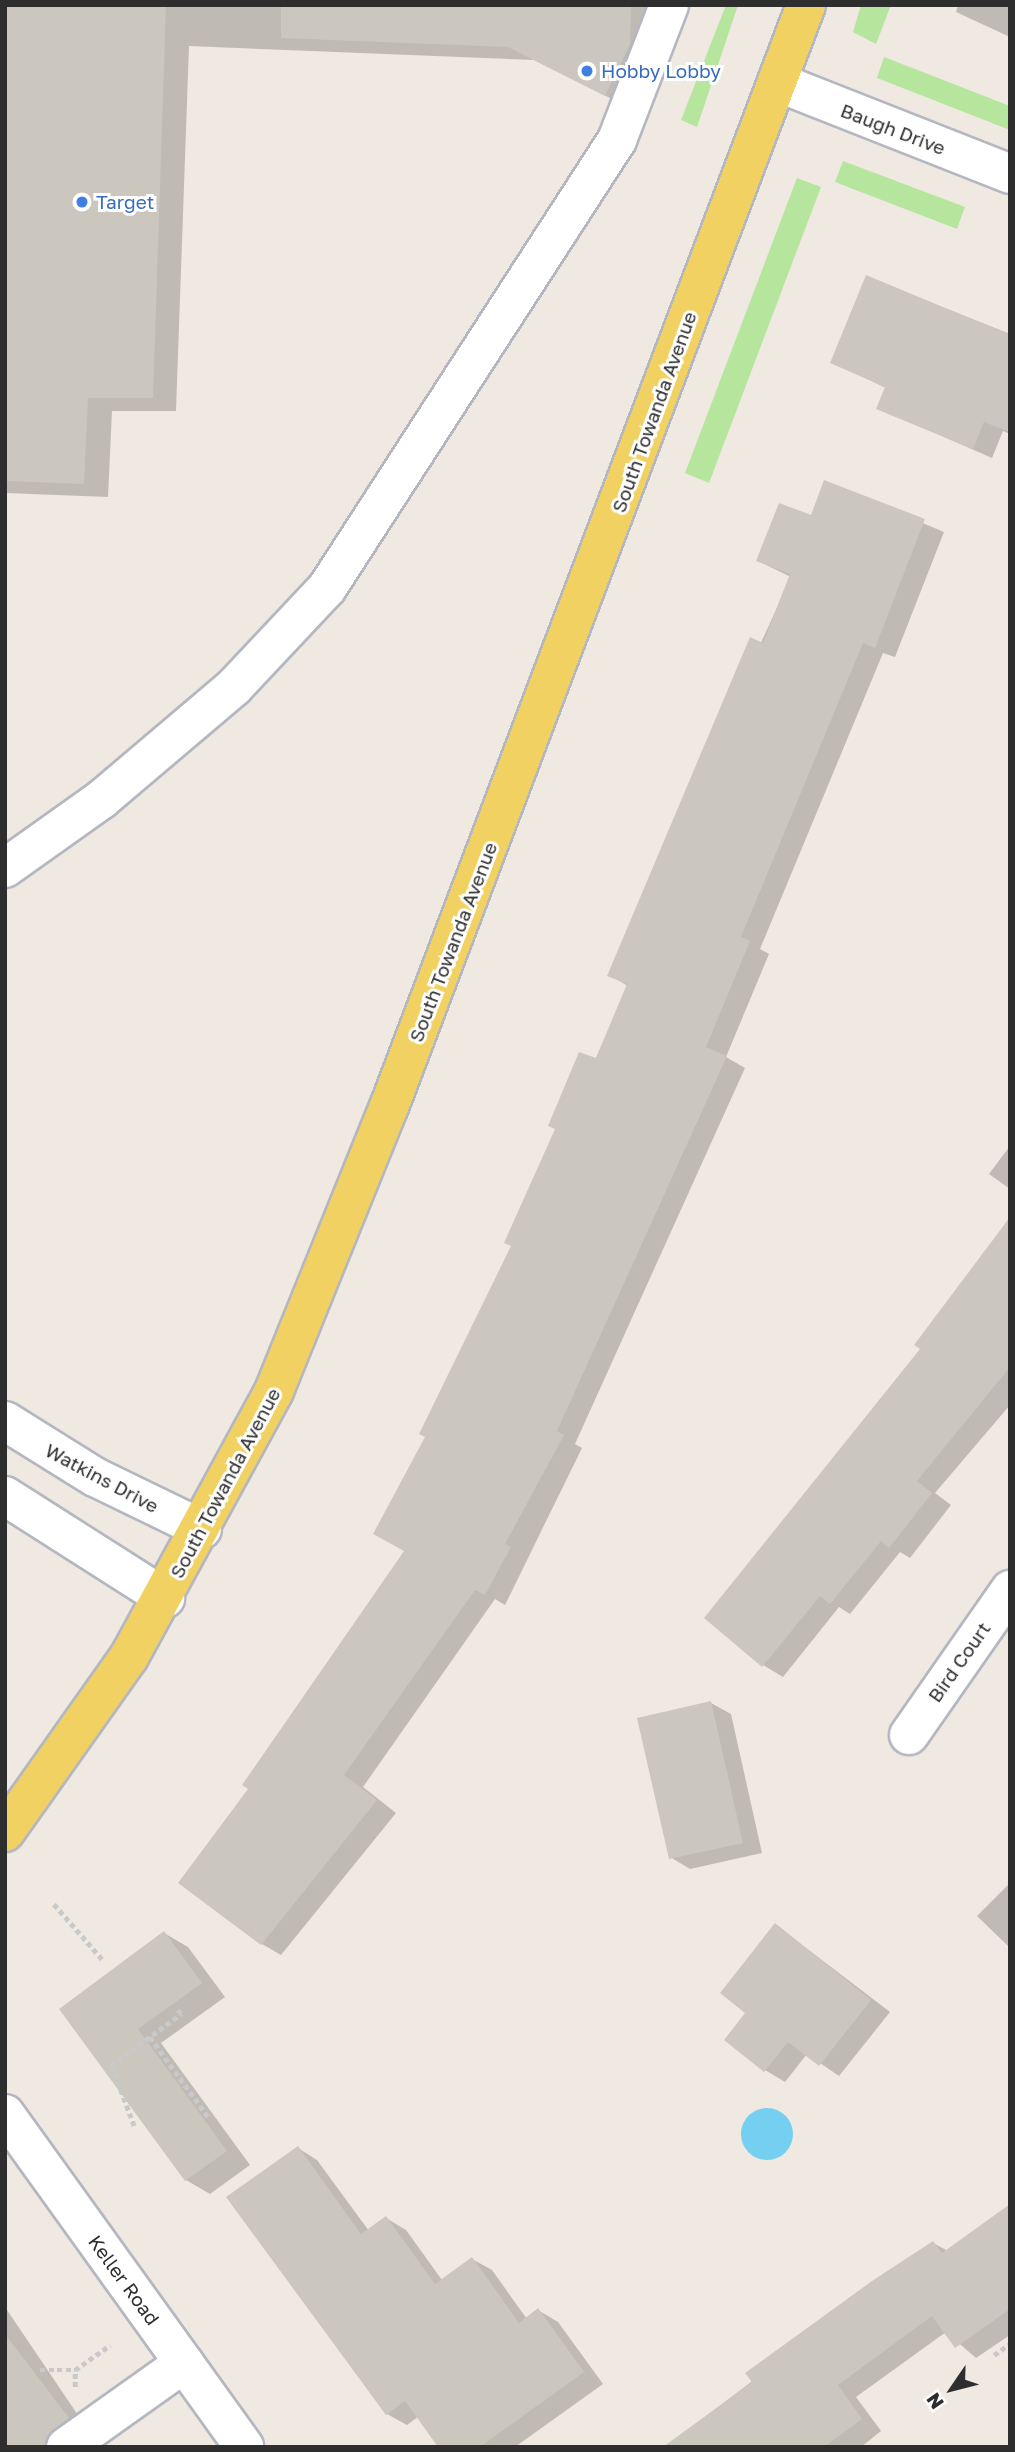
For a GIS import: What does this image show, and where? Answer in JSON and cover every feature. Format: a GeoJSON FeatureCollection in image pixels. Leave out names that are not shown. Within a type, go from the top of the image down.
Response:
{"type":"FeatureCollection","features":[{"type":"Feature","properties":{"kind":"main road","name":"South Towanda Avenue"},"geometry":{"type":"LineString","coordinates":[[5,1832],[90,1718],[164,1598],[242,1461],[328,1263],[806,5]]}},
{"type":"Feature","properties":{"kind":"street"},"geometry":{"type":"LineString","coordinates":[[5,868],[102,799],[234,687],[327,587],[617,140],[669,5]]}},
{"type":"Feature","properties":{"kind":"street","name":"Baugh Drive"},"geometry":{"type":"LineString","coordinates":[[777,82],[1010,174]]}},
{"type":"Feature","properties":{"kind":"street","name":"Watkins Drive"},"geometry":{"type":"LineString","coordinates":[[5,1421],[95,1477],[202,1529]]}},
{"type":"Feature","properties":{"kind":"street"},"geometry":{"type":"LineString","coordinates":[[5,1496],[164,1598]]}},
{"type":"Feature","properties":{"kind":"street","name":"Bird Court"},"geometry":{"type":"LineString","coordinates":[[909,1735],[1010,1590]]}},
{"type":"Feature","properties":{"kind":"street","name":"Keller Road"},"geometry":{"type":"LineString","coordinates":[[5,2113],[244,2447]]}},
{"type":"Feature","properties":{"kind":"street"},"geometry":{"type":"LineString","coordinates":[[66,2447],[184,2363]]}},
{"type":"Feature","properties":{"kind":"path"},"geometry":{"type":"LineString","coordinates":[[54,1904],[103,1960]]}},
{"type":"Feature","properties":{"kind":"path"},"geometry":{"type":"LineString","coordinates":[[134,2126],[111,2065],[181,2014],[176,2008]]}},
{"type":"Feature","properties":{"kind":"path"},"geometry":{"type":"LineString","coordinates":[[150,2036],[209,2118]]}},
{"type":"Feature","properties":{"kind":"path"},"geometry":{"type":"LineString","coordinates":[[994,2355],[1010,2343]]}},
{"type":"Feature","properties":{"kind":"path"},"geometry":{"type":"LineString","coordinates":[[40,2370],[75,2371],[110,2345]]}},
{"type":"Feature","properties":{"kind":"green space"},"geometry":{"type":"Polygon","coordinates":[[[726,5],[738,5],[697,127],[681,120],[726,5]]]}},
{"type":"Feature","properties":{"kind":"green space"},"geometry":{"type":"Polygon","coordinates":[[[861,5],[891,5],[876,44],[853,32],[861,5]]]}},
{"type":"Feature","properties":{"kind":"green space"},"geometry":{"type":"Polygon","coordinates":[[[884,57],[1010,106],[1010,130],[877,78],[884,57]]]}},
{"type":"Feature","properties":{"kind":"green space"},"geometry":{"type":"Polygon","coordinates":[[[843,161],[965,207],[957,229],[835,182],[843,161]]]}},
{"type":"Feature","properties":{"kind":"green space"},"geometry":{"type":"Polygon","coordinates":[[[797,178],[821,187],[709,483],[685,473],[797,178]]]}},
{"type":"Feature","properties":{"kind":"water"},"geometry":{"type":"Polygon","coordinates":[[[767,2108],[777,2110],[785,2116],[791,2124],[791,2144],[785,2152],[777,2158],[767,2160],[757,2158],[749,2152],[743,2144],[741,2134],[743,2124],[749,2116],[757,2110],[767,2108]]]}},
{"type":"Feature","properties":{"kind":"building","name":"Target"},"geometry":{"type":"Polygon","coordinates":[[[5,5],[166,5],[153,398],[88,398],[84,484],[5,481],[5,5]]]}},
{"type":"Feature","properties":{"kind":"building","name":"Hobby Lobby"},"geometry":{"type":"Polygon","coordinates":[[[281,5],[631,5],[630,44],[605,96],[508,47],[281,38],[281,5]]]}},
{"type":"Feature","properties":{"kind":"building"},"geometry":{"type":"Polygon","coordinates":[[[866,275],[1010,335],[1010,432],[984,422],[973,449],[876,409],[885,387],[830,363],[866,275]]]}},
{"type":"Feature","properties":{"kind":"building"},"geometry":{"type":"Polygon","coordinates":[[[824,480],[925,519],[875,648],[863,643],[741,937],[750,941],[706,1047],[727,1056],[557,1431],[564,1435],[505,1544],[511,1547],[485,1595],[475,1590],[344,1775],[377,1800],[261,1945],[178,1883],[248,1789],[242,1785],[404,1551],[373,1534],[425,1437],[419,1434],[511,1246],[504,1243],[555,1129],[548,1126],[579,1052],[596,1058],[627,984],[607,976],[750,637],[763,643],[790,574],[756,561],[779,503],[811,515],[824,480]]]}},
{"type":"Feature","properties":{"kind":"building"},"geometry":{"type":"Polygon","coordinates":[[[1010,1217],[1010,1367],[917,1481],[932,1493],[889,1548],[881,1541],[830,1604],[820,1596],[762,1667],[704,1618],[920,1349],[914,1345],[1010,1217]]]}},
{"type":"Feature","properties":{"kind":"building"},"geometry":{"type":"Polygon","coordinates":[[[711,1701],[743,1843],[669,1859],[637,1718],[711,1701]]]}},
{"type":"Feature","properties":{"kind":"building"},"geometry":{"type":"Polygon","coordinates":[[[775,1923],[871,2000],[819,2066],[788,2042],[764,2072],[724,2040],[745,2013],[720,1993],[775,1923]]]}},
{"type":"Feature","properties":{"kind":"building"},"geometry":{"type":"Polygon","coordinates":[[[164,1931],[202,1983],[138,2029],[227,2151],[185,2181],[59,2009],[164,1931]]]}},
{"type":"Feature","properties":{"kind":"building"},"geometry":{"type":"Polygon","coordinates":[[[298,2146],[361,2234],[386,2216],[435,2284],[472,2257],[519,2323],[538,2308],[584,2372],[480,2447],[438,2447],[405,2401],[386,2415],[226,2197],[298,2146]]]}},
{"type":"Feature","properties":{"kind":"building"},"geometry":{"type":"Polygon","coordinates":[[[1010,2204],[1010,2309],[955,2348],[932,2316],[838,2385],[862,2419],[824,2447],[663,2447],[752,2382],[745,2373],[872,2281],[933,2241],[942,2253],[1010,2204]]]}},
{"type":"Feature","properties":{"kind":"building"},"geometry":{"type":"Polygon","coordinates":[[[5,2334],[69,2418],[45,2447],[5,2447],[5,2334]]]}},
{"type":"Feature","properties":{"kind":"place","name":"Hobby Lobby"},"geometry":{"type":"Point","coordinates":[587,71]}},
{"type":"Feature","properties":{"kind":"place","name":"Target"},"geometry":{"type":"Point","coordinates":[82,202]}}]}
